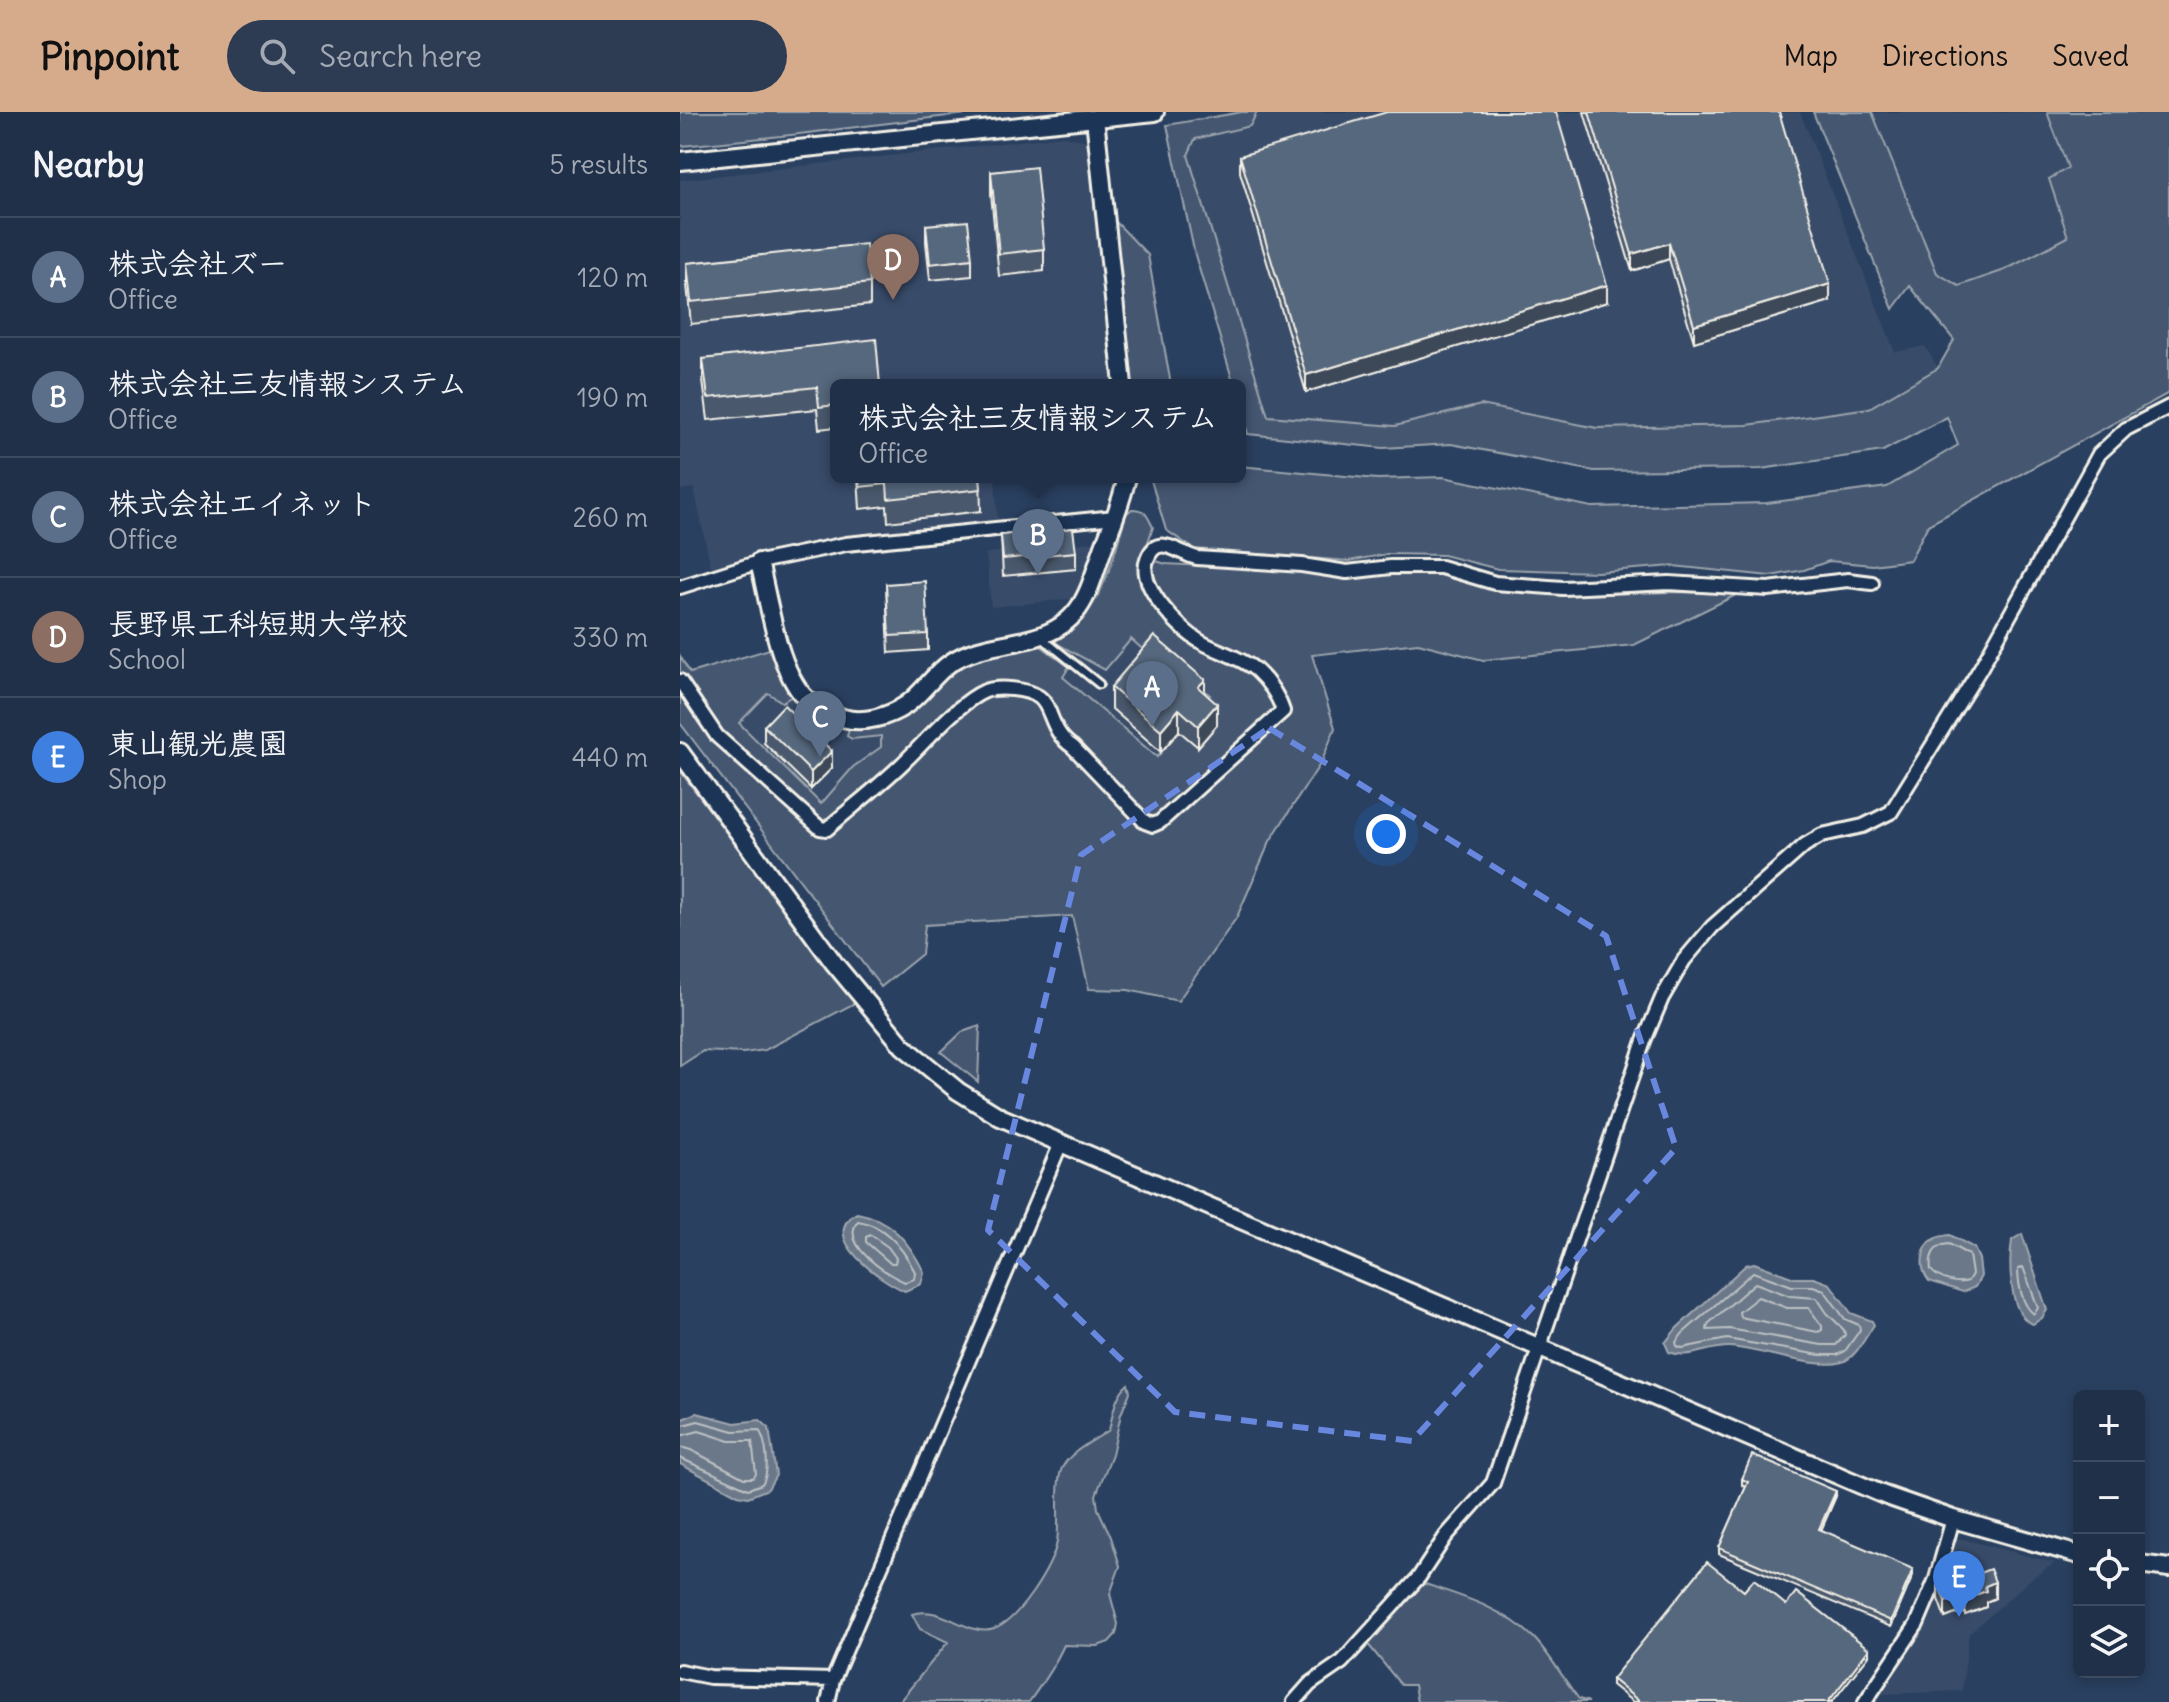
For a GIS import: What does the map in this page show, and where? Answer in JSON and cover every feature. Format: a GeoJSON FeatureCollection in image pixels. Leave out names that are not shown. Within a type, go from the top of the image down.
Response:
{"type":"FeatureCollection","features":[{"type":"Feature","properties":{"kind":"street"},"geometry":{"type":"LineString","coordinates":[[680,161],[1155,112]]}},
{"type":"Feature","properties":{"kind":"street"},"geometry":{"type":"LineString","coordinates":[[1095,118],[1122,379]]}},
{"type":"Feature","properties":{"kind":"street"},"geometry":{"type":"LineString","coordinates":[[1294,1702],[1310,1684],[1342,1662],[1419,1577],[1446,1536],[1493,1483],[1644,1041],[1662,998],[1684,960],[1712,927],[1805,845],[1822,835],[1863,826],[1891,812],[1980,669],[2099,454],[2126,429],[2169,407]]}},
{"type":"Feature","properties":{"kind":"street"},"geometry":{"type":"LineString","coordinates":[[759,562],[794,684],[809,702],[826,712],[850,720],[870,720],[907,704],[950,663],[989,645],[1053,631],[1082,606],[1090,591],[1125,483]]}},
{"type":"Feature","properties":{"kind":"street"},"geometry":{"type":"LineString","coordinates":[[680,587],[759,562],[846,544],[1115,517]]}},
{"type":"Feature","properties":{"kind":"street"},"geometry":{"type":"LineString","coordinates":[[680,681],[717,736],[820,828],[827,829],[882,782],[970,699],[988,690],[1001,689],[1039,697],[1046,705],[1060,739],[1073,747],[1145,822],[1153,825],[1283,711],[1269,683],[1255,669],[1201,642],[1181,628],[1162,604],[1144,572],[1151,551],[1160,544],[1169,544],[1185,556],[1197,558],[1302,565],[1347,572],[1391,567],[1441,567],[1495,583],[1563,588],[1669,583],[1768,589],[1838,580],[1872,583]]}},
{"type":"Feature","properties":{"kind":"street"},"geometry":{"type":"LineString","coordinates":[[680,752],[834,963],[903,1046],[958,1091],[1000,1117],[1884,1495],[1953,1519],[2073,1553]]}},
{"type":"Feature","properties":{"kind":"street"},"geometry":{"type":"LineString","coordinates":[[828,1702],[833,1680],[1061,1143]]}},
{"type":"Feature","properties":{"kind":"street"},"geometry":{"type":"LineString","coordinates":[[1869,1700],[1928,1602],[1953,1519]]}},
{"type":"Feature","properties":{"kind":"street"},"geometry":{"type":"LineString","coordinates":[[2145,1565],[2169,1568]]}},
{"type":"Feature","properties":{"kind":"street"},"geometry":{"type":"LineString","coordinates":[[680,1671],[710,1677],[833,1680]]}},
{"type":"Feature","properties":{"kind":"lane"},"geometry":{"type":"LineString","coordinates":[[1040,636],[1099,684]]}},
{"type":"Feature","properties":{"kind":"highlighted area"},"geometry":{"type":"Polygon","coordinates":[[[1269,728],[1606,936],[1676,1148],[1412,1441],[1175,1412],[988,1230],[1081,855],[1269,728]]]}},
{"type":"Feature","properties":{"kind":"shaded area"},"geometry":{"type":"Polygon","coordinates":[[[680,112],[987,112],[680,146],[680,112]]]}},
{"type":"Feature","properties":{"kind":"shaded area"},"geometry":{"type":"Polygon","coordinates":[[[1257,112],[1800,112],[1895,352],[1925,346],[1938,368],[1869,408],[1746,425],[1597,428],[1481,405],[1395,426],[1267,416],[1188,155],[1195,139],[1250,126],[1257,112]]]}},
{"type":"Feature","properties":{"kind":"shaded area"},"geometry":{"type":"Polygon","coordinates":[[[1257,112],[1250,126],[1195,139],[1188,155],[1268,416],[1395,426],[1481,405],[1597,428],[1747,425],[1869,408],[1938,368],[1954,340],[1910,286],[1893,309],[1813,112],[1872,112],[1937,273],[1959,286],[2005,270],[2068,237],[2049,179],[2068,168],[2047,112],[2169,112],[2169,393],[1928,525],[1910,560],[1873,565],[1829,561],[1804,570],[1770,576],[1673,566],[1597,572],[1498,569],[1443,555],[1387,554],[1349,561],[1194,549],[1166,530],[1152,483],[1246,483],[1246,467],[1377,479],[1443,477],[1592,507],[1767,503],[1887,487],[1958,445],[1947,417],[1883,451],[1761,469],[1594,471],[1451,444],[1383,448],[1248,434],[1246,379],[1232,379],[1195,255],[1167,125],[1257,112]]]}},
{"type":"Feature","properties":{"kind":"shaded area"},"geometry":{"type":"Polygon","coordinates":[[[1872,112],[2047,112],[2068,168],[2050,179],[2069,237],[2005,270],[1958,287],[1937,273],[1872,112]]]}},
{"type":"Feature","properties":{"kind":"shaded area"},"geometry":{"type":"Polygon","coordinates":[[[1063,136],[1089,141],[1115,379],[830,379],[830,483],[995,483],[998,523],[845,536],[792,546],[711,568],[694,488],[680,490],[680,180],[1063,136]]]}},
{"type":"Feature","properties":{"kind":"shaded area"},"geometry":{"type":"Polygon","coordinates":[[[1115,221],[1148,255],[1170,379],[1129,379],[1115,221]]]}},
{"type":"Feature","properties":{"kind":"shaded area"},"geometry":{"type":"Polygon","coordinates":[[[1132,509],[1143,512],[1153,527],[1143,557],[1166,564],[1301,571],[1348,580],[1391,573],[1439,575],[1493,589],[1563,595],[1740,593],[1634,645],[1483,660],[1418,643],[1312,655],[1335,728],[1322,761],[1270,841],[1237,917],[1178,1001],[1128,990],[1089,989],[1072,916],[925,925],[922,954],[881,987],[680,723],[680,656],[690,673],[773,648],[794,695],[782,702],[768,693],[739,723],[821,804],[853,767],[881,747],[881,736],[852,739],[847,736],[849,730],[972,658],[1041,646],[1069,667],[1063,677],[1157,757],[1210,695],[1156,648],[1149,655],[1131,639],[1105,670],[1054,642],[1070,631],[1094,603],[1109,569],[1126,514],[1132,509]]]}},
{"type":"Feature","properties":{"kind":"shaded area"},"geometry":{"type":"Polygon","coordinates":[[[1099,541],[1080,598],[991,607],[986,553],[1099,541]]]}},
{"type":"Feature","properties":{"kind":"shaded area"},"geometry":{"type":"Polygon","coordinates":[[[1131,638],[1155,648],[1211,696],[1157,758],[1062,676],[1077,656],[1105,669],[1131,638]]]}},
{"type":"Feature","properties":{"kind":"shaded area"},"geometry":{"type":"Polygon","coordinates":[[[768,693],[794,695],[823,719],[847,728],[850,738],[882,736],[882,747],[853,767],[821,805],[738,723],[768,693]]]}},
{"type":"Feature","properties":{"kind":"shaded area"},"geometry":{"type":"Polygon","coordinates":[[[680,771],[855,1003],[765,1050],[743,1053],[703,1051],[680,1066],[680,771]]]}},
{"type":"Feature","properties":{"kind":"shaded area"},"geometry":{"type":"Polygon","coordinates":[[[980,1026],[978,1082],[941,1052],[962,1032],[980,1026]]]}},
{"type":"Feature","properties":{"kind":"shaded area"},"geometry":{"type":"Polygon","coordinates":[[[1128,1384],[1130,1392],[1096,1495],[1098,1509],[1120,1566],[1110,1594],[1118,1624],[1116,1634],[1109,1642],[1098,1646],[1064,1645],[1029,1702],[899,1702],[948,1642],[920,1629],[912,1614],[934,1613],[985,1631],[1004,1624],[1033,1592],[1049,1565],[1057,1542],[1062,1468],[1076,1451],[1109,1430],[1117,1399],[1128,1384]]]}},
{"type":"Feature","properties":{"kind":"shaded area"},"geometry":{"type":"Polygon","coordinates":[[[1955,1537],[2055,1563],[2033,1577],[1969,1634],[1962,1691],[1882,1694],[1924,1628],[1943,1581],[1955,1537]]]}},
{"type":"Feature","properties":{"kind":"shaded area"},"geometry":{"type":"Polygon","coordinates":[[[1422,1583],[1481,1604],[1522,1628],[1540,1645],[1579,1699],[1589,1702],[1417,1702],[1414,1685],[1401,1685],[1367,1643],[1422,1583]]]}},
{"type":"Feature","properties":{"kind":"water"},"geometry":{"type":"Polygon","coordinates":[[[857,1213],[880,1221],[898,1234],[924,1272],[921,1284],[905,1291],[882,1278],[857,1257],[844,1234],[846,1223],[857,1213]]]}},
{"type":"Feature","properties":{"kind":"water"},"geometry":{"type":"Polygon","coordinates":[[[2022,1234],[2047,1310],[2033,1324],[2019,1310],[2012,1287],[2012,1240],[2022,1234]]]}},
{"type":"Feature","properties":{"kind":"water"},"geometry":{"type":"Polygon","coordinates":[[[1950,1235],[1974,1248],[1979,1259],[1981,1276],[1975,1287],[1963,1292],[1929,1281],[1924,1270],[1923,1258],[1927,1246],[1937,1238],[1950,1235]]]}},
{"type":"Feature","properties":{"kind":"water"},"geometry":{"type":"Polygon","coordinates":[[[1754,1263],[1794,1278],[1814,1278],[1830,1284],[1851,1313],[1872,1321],[1874,1325],[1847,1360],[1831,1364],[1730,1347],[1692,1354],[1669,1352],[1665,1343],[1677,1328],[1746,1265],[1754,1263]]]}},
{"type":"Feature","properties":{"kind":"water"},"geometry":{"type":"Polygon","coordinates":[[[697,1413],[735,1423],[760,1420],[769,1428],[776,1475],[768,1489],[748,1497],[738,1495],[680,1464],[680,1420],[697,1413]]]}},
{"type":"Feature","properties":{"kind":"building"},"geometry":{"type":"Polygon","coordinates":[[[1387,112],[1556,112],[1607,285],[1306,375],[1240,156],[1387,112]]]}},
{"type":"Feature","properties":{"kind":"building"},"geometry":{"type":"Polygon","coordinates":[[[1589,112],[1779,112],[1830,284],[1694,325],[1669,243],[1632,254],[1589,112]]]}},
{"type":"Feature","properties":{"kind":"building"},"geometry":{"type":"Polygon","coordinates":[[[1036,167],[1044,249],[999,254],[991,172],[1036,167]]]}},
{"type":"Feature","properties":{"kind":"building"},"geometry":{"type":"Polygon","coordinates":[[[968,221],[972,259],[930,264],[926,225],[968,221]]]}},
{"type":"Feature","properties":{"kind":"building"},"geometry":{"type":"Polygon","coordinates":[[[866,244],[870,283],[691,302],[687,263],[866,244]]]}},
{"type":"Feature","properties":{"kind":"building"},"geometry":{"type":"Polygon","coordinates":[[[876,339],[879,379],[830,379],[830,406],[819,407],[817,387],[708,398],[703,359],[876,339]]]}},
{"type":"Feature","properties":{"kind":"building"},"geometry":{"type":"Polygon","coordinates":[[[859,483],[980,483],[981,489],[888,499],[887,484],[860,487],[859,483]]]}},
{"type":"Feature","properties":{"kind":"building"},"geometry":{"type":"Polygon","coordinates":[[[1073,528],[1076,552],[1003,559],[1001,535],[1073,528]]]}},
{"type":"Feature","properties":{"kind":"building"},"geometry":{"type":"Polygon","coordinates":[[[925,581],[928,634],[889,636],[886,584],[925,581]]]}},
{"type":"Feature","properties":{"kind":"building"},"geometry":{"type":"Polygon","coordinates":[[[1154,636],[1205,680],[1198,687],[1217,704],[1198,726],[1179,709],[1161,730],[1111,687],[1154,636]]]}},
{"type":"Feature","properties":{"kind":"building"},"geometry":{"type":"Polygon","coordinates":[[[784,705],[832,751],[811,772],[764,726],[784,705]]]}},
{"type":"Feature","properties":{"kind":"building"},"geometry":{"type":"Polygon","coordinates":[[[1752,1455],[1836,1491],[1819,1529],[1913,1569],[1891,1621],[1719,1548],[1748,1482],[1742,1479],[1752,1455]]]}},
{"type":"Feature","properties":{"kind":"building"},"geometry":{"type":"Polygon","coordinates":[[[1707,1562],[1744,1591],[1754,1579],[1786,1605],[1796,1592],[1869,1649],[1828,1702],[1640,1702],[1612,1679],[1707,1562]]]}},
{"type":"Feature","properties":{"kind":"building"},"geometry":{"type":"Polygon","coordinates":[[[1975,1568],[1977,1574],[1990,1569],[1995,1582],[1985,1586],[1986,1591],[1965,1599],[1963,1594],[1945,1601],[1938,1583],[1975,1568]]]}},
{"type":"Feature","properties":{"kind":"place","name":"長野県工科短期大学校"},"geometry":{"type":"Point","coordinates":[893,300]}},
{"type":"Feature","properties":{"kind":"place","name":"株式会社三友情報システム"},"geometry":{"type":"Point","coordinates":[1038,575]}},
{"type":"Feature","properties":{"kind":"place","name":"株式会社ズー"},"geometry":{"type":"Point","coordinates":[1152,727]}},
{"type":"Feature","properties":{"kind":"place","name":"株式会社エイネット"},"geometry":{"type":"Point","coordinates":[820,757]}},
{"type":"Feature","properties":{"kind":"place","name":"東山観光農園"},"geometry":{"type":"Point","coordinates":[1959,1617]}}]}
